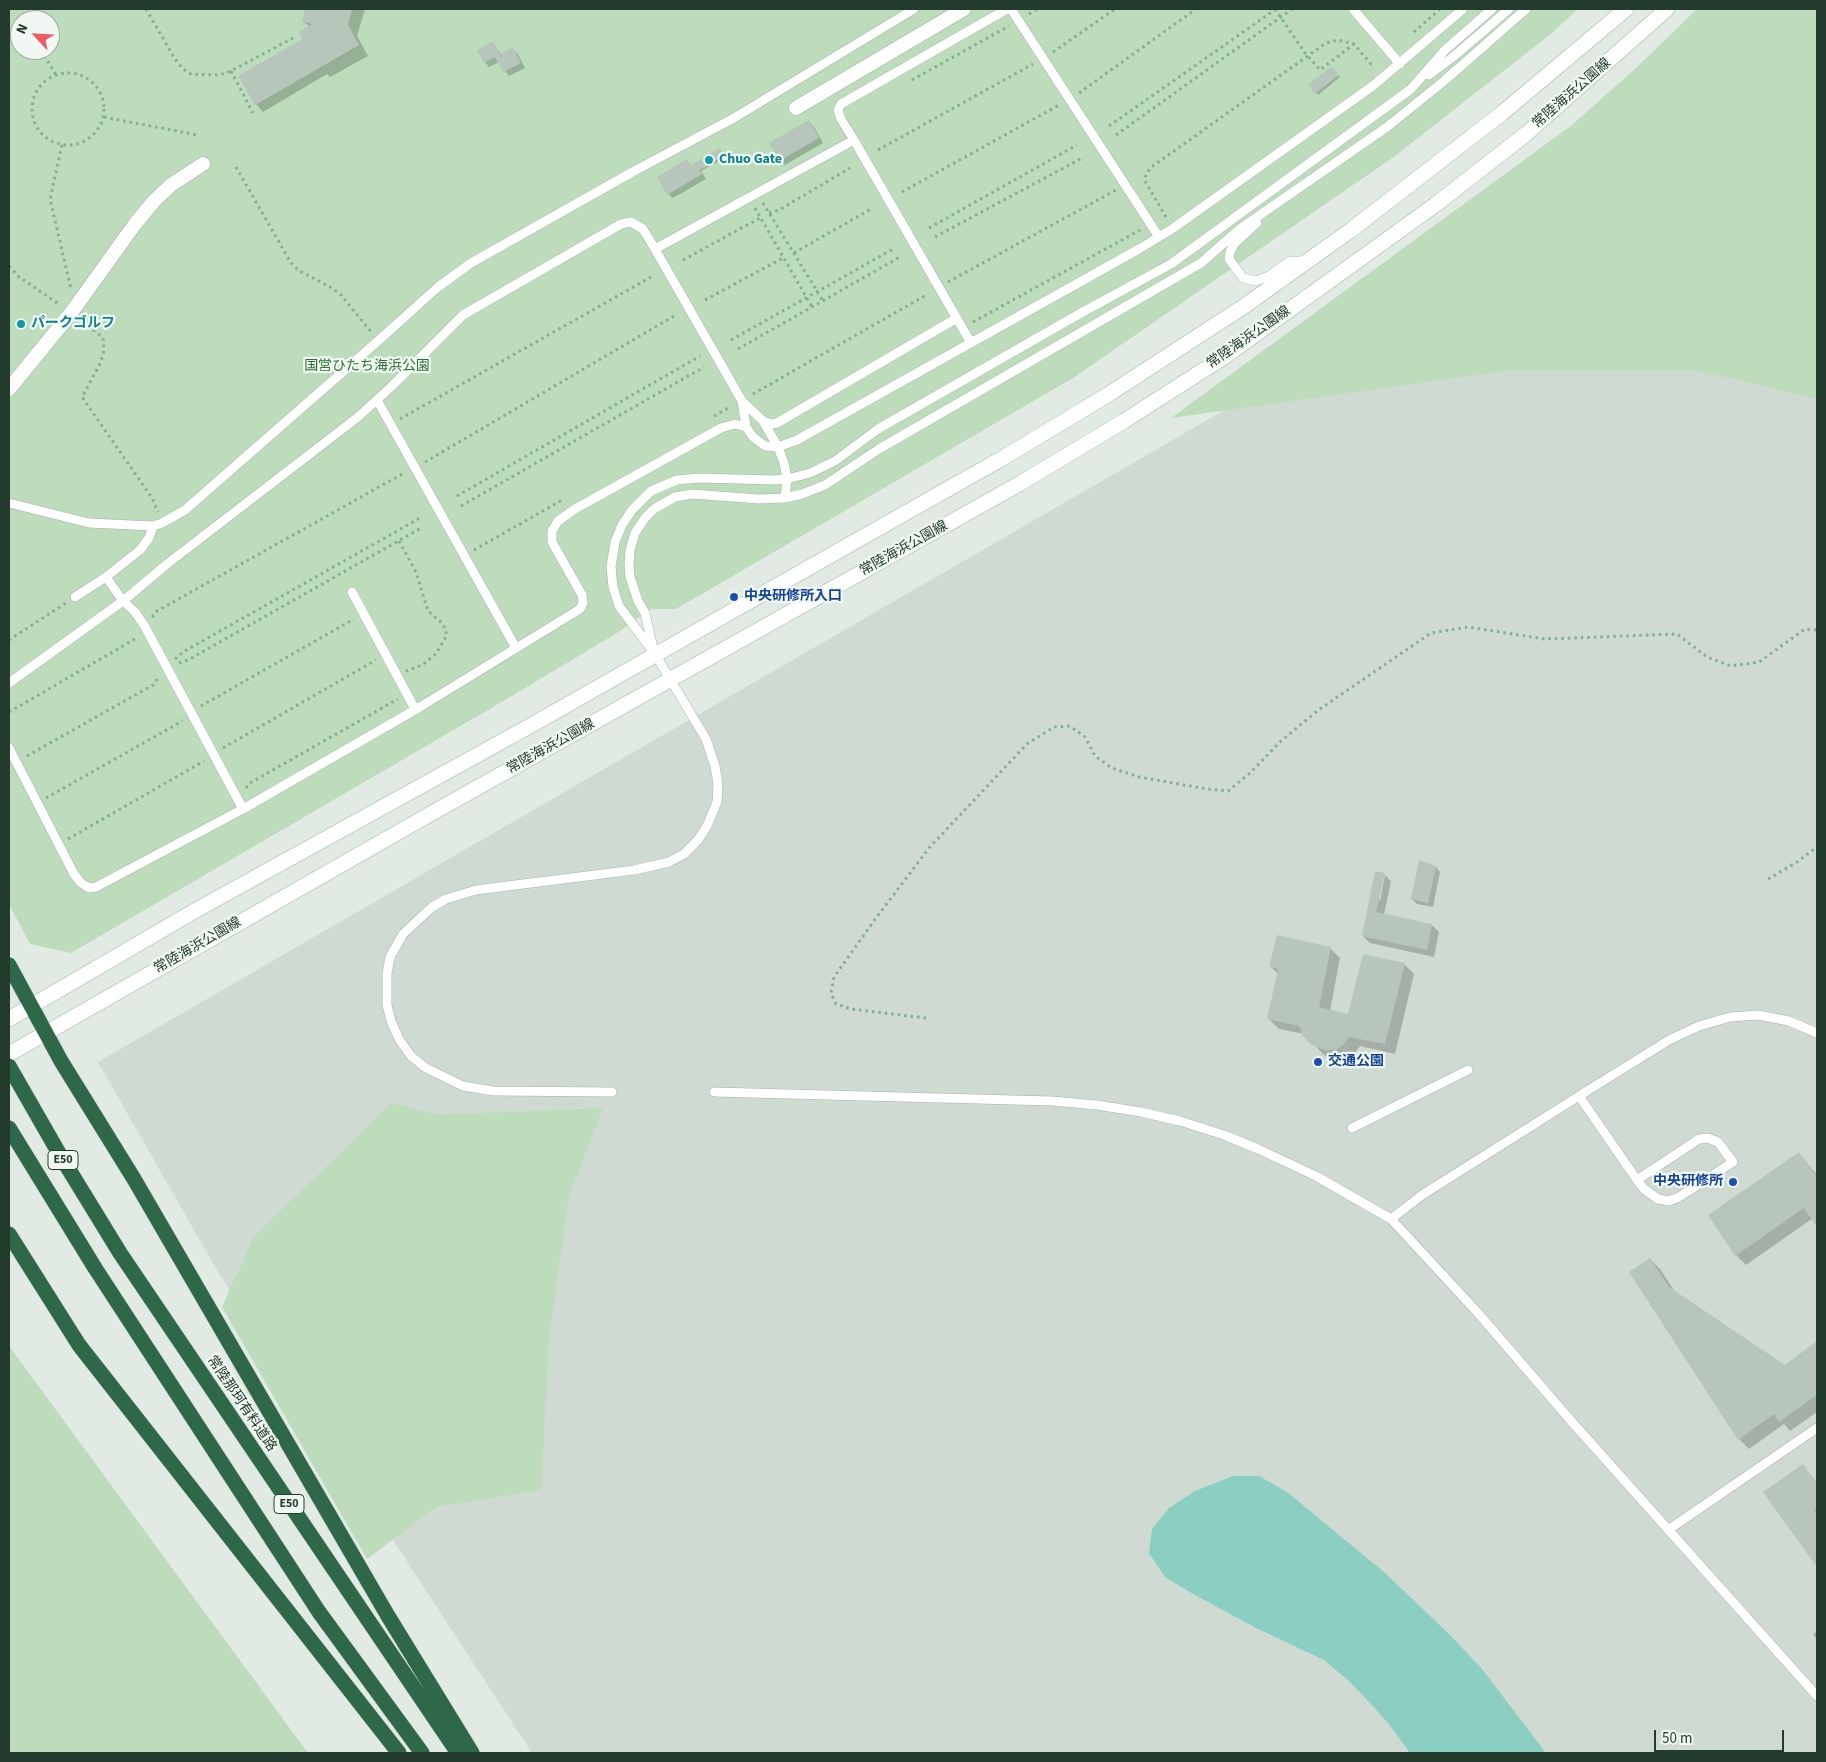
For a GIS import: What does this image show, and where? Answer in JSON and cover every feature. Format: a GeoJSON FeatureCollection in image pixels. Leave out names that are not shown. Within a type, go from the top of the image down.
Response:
{"type":"FeatureCollection","features":[{"type":"Feature","properties":{"kind":"highway"},"geometry":{"type":"LineString","coordinates":[[9,966],[61,1061],[134,1179],[388,1616],[472,1753]]}},
{"type":"Feature","properties":{"kind":"highway","name":"常陸那珂有料道路"},"geometry":{"type":"LineString","coordinates":[[9,1066],[60,1155],[120,1253],[458,1753]]}},
{"type":"Feature","properties":{"kind":"highway","name":"E50"},"geometry":{"type":"LineString","coordinates":[[9,1128],[95,1268],[314,1603],[422,1753]]}},
{"type":"Feature","properties":{"kind":"highway"},"geometry":{"type":"LineString","coordinates":[[9,1234],[79,1345],[400,1753]]}},
{"type":"Feature","properties":{"kind":"main road","name":"常陸海浜公園線"},"geometry":{"type":"LineString","coordinates":[[11,1017],[198,909],[519,732],[1001,459],[1109,394],[1204,333],[1309,261],[1405,190],[1494,120],[1626,9]]}},
{"type":"Feature","properties":{"kind":"main road","name":"常陸海浜公園線"},"geometry":{"type":"LineString","coordinates":[[9,1054],[425,817],[1019,484],[1124,421],[1224,357],[1419,217],[1526,134],[1667,9]]}},
{"type":"Feature","properties":{"kind":"street"},"geometry":{"type":"LineString","coordinates":[[796,108],[964,9]]}},
{"type":"Feature","properties":{"kind":"street"},"geometry":{"type":"LineString","coordinates":[[9,389],[71,314],[135,224],[154,201],[171,184],[202,164]]}},
{"type":"Feature","properties":{"kind":"lane"},"geometry":{"type":"LineString","coordinates":[[9,503],[89,523],[152,526],[162,523],[185,510],[438,287],[471,262],[734,118],[914,9]]}},
{"type":"Feature","properties":{"kind":"lane"},"geometry":{"type":"LineString","coordinates":[[971,343],[838,110],[841,104],[1009,9],[1159,237]]}},
{"type":"Feature","properties":{"kind":"lane"},"geometry":{"type":"LineString","coordinates":[[1353,9],[1400,64]]}},
{"type":"Feature","properties":{"kind":"lane"},"geometry":{"type":"LineString","coordinates":[[742,401],[746,427],[764,446],[778,447],[797,440],[1139,250],[1366,91],[1463,9]]}},
{"type":"Feature","properties":{"kind":"lane"},"geometry":{"type":"LineString","coordinates":[[1410,89],[1445,50],[1492,9]]}},
{"type":"Feature","properties":{"kind":"lane"},"geometry":{"type":"LineString","coordinates":[[612,1092],[493,1092],[463,1086],[426,1068],[411,1056],[399,1039],[391,1021],[387,1005],[387,974],[390,957],[403,934],[432,907],[446,899],[476,890],[634,870],[669,862],[684,854],[698,840],[713,815],[717,802],[718,784],[715,766],[706,739],[655,654],[620,606],[613,587],[611,567],[615,542],[622,525],[632,510],[651,491],[677,480],[699,478],[787,479],[810,473],[835,461],[878,429],[1072,318],[1171,264],[1453,57],[1509,9]]}},
{"type":"Feature","properties":{"kind":"lane"},"geometry":{"type":"LineString","coordinates":[[655,654],[645,613],[638,601],[630,577],[629,565],[630,550],[635,533],[654,509],[666,502],[692,494],[759,499],[785,498],[825,485],[888,444],[1201,263],[1241,228],[1387,127],[1444,81],[1526,9]]}},
{"type":"Feature","properties":{"kind":"lane"},"geometry":{"type":"LineString","coordinates":[[655,249],[854,140]]}},
{"type":"Feature","properties":{"kind":"lane"},"geometry":{"type":"LineString","coordinates":[[1277,204],[1234,244],[1229,259],[1243,278],[1256,282],[1270,276],[1290,261],[1309,261]]}},
{"type":"Feature","properties":{"kind":"lane"},"geometry":{"type":"LineString","coordinates":[[9,683],[122,601],[358,417],[462,316],[621,224],[631,222],[643,229],[742,401],[763,420],[772,424],[777,423],[957,318]]}},
{"type":"Feature","properties":{"kind":"lane"},"geometry":{"type":"LineString","coordinates":[[377,400],[516,648]]}},
{"type":"Feature","properties":{"kind":"lane"},"geometry":{"type":"LineString","coordinates":[[763,420],[778,447],[787,479],[785,498]]}},
{"type":"Feature","properties":{"kind":"lane"},"geometry":{"type":"LineString","coordinates":[[9,748],[74,874],[88,888],[96,887],[243,809],[415,709],[580,609],[584,603],[582,595],[552,542],[552,531],[558,521],[575,509],[721,428],[735,424],[746,427]]}},
{"type":"Feature","properties":{"kind":"lane"},"geometry":{"type":"LineString","coordinates":[[75,597],[140,550],[149,538],[152,526]]}},
{"type":"Feature","properties":{"kind":"lane"},"geometry":{"type":"LineString","coordinates":[[106,576],[122,601],[135,612],[144,625],[243,809]]}},
{"type":"Feature","properties":{"kind":"lane"},"geometry":{"type":"LineString","coordinates":[[352,592],[415,709]]}},
{"type":"Feature","properties":{"kind":"lane"},"geometry":{"type":"LineString","coordinates":[[1391,1219],[1422,1195],[1579,1096],[1669,1040],[1699,1026],[1730,1016],[1758,1015],[1789,1021],[1817,1033]]}},
{"type":"Feature","properties":{"kind":"lane"},"geometry":{"type":"LineString","coordinates":[[1352,1128],[1468,1070]]}},
{"type":"Feature","properties":{"kind":"lane"},"geometry":{"type":"LineString","coordinates":[[714,1092],[1052,1101],[1097,1105],[1180,1121],[1258,1149],[1316,1176],[1391,1219],[1478,1313],[1668,1530],[1817,1696]]}},
{"type":"Feature","properties":{"kind":"lane"},"geometry":{"type":"LineString","coordinates":[[1579,1096],[1638,1180],[1649,1194],[1658,1200],[1670,1201],[1679,1197],[1732,1162],[1718,1142],[1708,1138],[1699,1139],[1638,1180]]}},
{"type":"Feature","properties":{"kind":"lane"},"geometry":{"type":"LineString","coordinates":[[1668,1530],[1817,1428]]}},
{"type":"Feature","properties":{"kind":"path"},"geometry":{"type":"LineString","coordinates":[[146,9],[183,70],[191,74],[207,76],[231,71],[295,37]]}},
{"type":"Feature","properties":{"kind":"path"},"geometry":{"type":"LineString","coordinates":[[910,81],[994,36],[1037,9]]}},
{"type":"Feature","properties":{"kind":"path"},"geometry":{"type":"LineString","coordinates":[[878,150],[1059,49],[1115,9]]}},
{"type":"Feature","properties":{"kind":"path"},"geometry":{"type":"LineString","coordinates":[[902,192],[1069,99],[1196,9]]}},
{"type":"Feature","properties":{"kind":"path"},"geometry":{"type":"LineString","coordinates":[[1109,126],[1275,9],[1307,56],[1320,70],[1354,44]]}},
{"type":"Feature","properties":{"kind":"path"},"geometry":{"type":"LineString","coordinates":[[1116,136],[1292,9]]}},
{"type":"Feature","properties":{"kind":"path"},"geometry":{"type":"LineString","coordinates":[[962,328],[1166,217],[1145,181],[1150,168],[1307,56],[1331,41],[1346,41],[1354,44],[1374,66],[1440,9]]}},
{"type":"Feature","properties":{"kind":"path"},"geometry":{"type":"LineString","coordinates":[[47,60],[56,75]]}},
{"type":"Feature","properties":{"kind":"path"},"geometry":{"type":"LineString","coordinates":[[231,71],[253,113]]}},
{"type":"Feature","properties":{"kind":"path"},"geometry":{"type":"LineString","coordinates":[[66,73],[77,74],[88,78],[102,95],[104,117],[100,127],[93,136],[84,142],[74,146],[62,145],[53,143],[40,133],[32,119],[31,108],[38,88],[46,80],[66,73]]}},
{"type":"Feature","properties":{"kind":"path"},"geometry":{"type":"LineString","coordinates":[[104,117],[197,135]]}},
{"type":"Feature","properties":{"kind":"path"},"geometry":{"type":"LineString","coordinates":[[62,145],[50,199],[71,292],[81,300]]}},
{"type":"Feature","properties":{"kind":"path"},"geometry":{"type":"LineString","coordinates":[[929,228],[1077,146]]}},
{"type":"Feature","properties":{"kind":"path"},"geometry":{"type":"LineString","coordinates":[[935,237],[1084,157]]}},
{"type":"Feature","properties":{"kind":"path"},"geometry":{"type":"LineString","coordinates":[[236,167],[291,263],[298,270],[341,294],[378,341]]}},
{"type":"Feature","properties":{"kind":"path"},"geometry":{"type":"LineString","coordinates":[[770,213],[779,210],[850,168]]}},
{"type":"Feature","properties":{"kind":"path"},"geometry":{"type":"LineString","coordinates":[[708,419],[1125,184]]}},
{"type":"Feature","properties":{"kind":"path"},"geometry":{"type":"LineString","coordinates":[[761,199],[823,301]]}},
{"type":"Feature","properties":{"kind":"path"},"geometry":{"type":"LineString","coordinates":[[753,204],[812,307]]}},
{"type":"Feature","properties":{"kind":"path"},"geometry":{"type":"LineString","coordinates":[[794,253],[871,209]]}},
{"type":"Feature","properties":{"kind":"path"},"geometry":{"type":"LineString","coordinates":[[683,260],[760,218]]}},
{"type":"Feature","properties":{"kind":"path"},"geometry":{"type":"LineString","coordinates":[[731,340],[895,248]]}},
{"type":"Feature","properties":{"kind":"path"},"geometry":{"type":"LineString","coordinates":[[738,349],[900,257]]}},
{"type":"Feature","properties":{"kind":"path"},"geometry":{"type":"LineString","coordinates":[[704,300],[783,258]]}},
{"type":"Feature","properties":{"kind":"path"},"geometry":{"type":"LineString","coordinates":[[9,266],[18,276],[78,321],[95,330],[103,338],[104,351],[100,364],[82,397],[152,498],[162,523]]}},
{"type":"Feature","properties":{"kind":"path"},"geometry":{"type":"LineString","coordinates":[[391,424],[651,277]]}},
{"type":"Feature","properties":{"kind":"path"},"geometry":{"type":"LineString","coordinates":[[9,712],[135,639],[144,625],[157,611],[415,467],[674,316]]}},
{"type":"Feature","properties":{"kind":"path"},"geometry":{"type":"LineString","coordinates":[[458,496],[700,356]]}},
{"type":"Feature","properties":{"kind":"path"},"geometry":{"type":"LineString","coordinates":[[461,506],[704,367]]}},
{"type":"Feature","properties":{"kind":"path"},"geometry":{"type":"LineString","coordinates":[[464,555],[572,495]]}},
{"type":"Feature","properties":{"kind":"path"},"geometry":{"type":"LineString","coordinates":[[20,760],[153,685],[166,668],[183,652],[420,518]]}},
{"type":"Feature","properties":{"kind":"path"},"geometry":{"type":"LineString","coordinates":[[166,668],[188,660],[423,527]]}},
{"type":"Feature","properties":{"kind":"path"},"geometry":{"type":"LineString","coordinates":[[396,674],[422,665],[436,654],[447,635],[443,624],[428,611],[416,572],[399,541]]}},
{"type":"Feature","properties":{"kind":"path"},"geometry":{"type":"LineString","coordinates":[[9,640],[75,597]]}},
{"type":"Feature","properties":{"kind":"path"},"geometry":{"type":"LineString","coordinates":[[926,1018],[851,1009],[836,1004],[830,993],[834,977],[881,910],[929,848],[1027,744],[1054,727],[1070,726],[1085,737],[1095,756],[1112,768],[1139,777],[1228,791],[1250,773],[1281,741],[1317,711],[1431,634],[1468,627],[1545,639],[1677,634],[1707,657],[1731,666],[1758,662],[1805,630],[1817,630]]}},
{"type":"Feature","properties":{"kind":"path"},"geometry":{"type":"LineString","coordinates":[[237,798],[250,783],[407,694]]}},
{"type":"Feature","properties":{"kind":"path"},"geometry":{"type":"LineString","coordinates":[[1768,879],[1797,862],[1817,847]]}},
{"type":"Feature","properties":{"kind":"shaded area"},"geometry":{"type":"Polygon","coordinates":[[[1817,233],[1817,1753],[532,1753],[218,1272],[98,1062],[1444,283],[1817,233]]]}},
{"type":"Feature","properties":{"kind":"green space","name":"国営ひたち海浜公園"},"geometry":{"type":"Polygon","coordinates":[[[9,9],[1578,9],[1552,33],[1395,156],[1073,378],[676,609],[652,609],[645,613],[617,633],[505,700],[71,953],[30,944],[9,904],[9,9]]]}},
{"type":"Feature","properties":{"kind":"green space"},"geometry":{"type":"Polygon","coordinates":[[[1697,9],[1817,9],[1817,399],[1695,370],[1512,370],[1171,418],[1572,125],[1636,68],[1697,9]]]}},
{"type":"Feature","properties":{"kind":"green space"},"geometry":{"type":"Polygon","coordinates":[[[391,1103],[439,1115],[603,1108],[569,1196],[549,1337],[541,1490],[436,1507],[367,1559],[222,1307],[254,1237],[391,1103]]]}},
{"type":"Feature","properties":{"kind":"green space"},"geometry":{"type":"Polygon","coordinates":[[[9,1346],[308,1753],[9,1753],[9,1346]]]}},
{"type":"Feature","properties":{"kind":"water"},"geometry":{"type":"Polygon","coordinates":[[[1233,1476],[1259,1476],[1287,1492],[1384,1572],[1450,1635],[1482,1669],[1546,1753],[1410,1753],[1389,1724],[1370,1703],[1351,1683],[1324,1660],[1258,1629],[1165,1577],[1149,1553],[1152,1529],[1169,1508],[1195,1491],[1233,1476]]]}},
{"type":"Feature","properties":{"kind":"building"},"geometry":{"type":"Polygon","coordinates":[[[305,9],[352,9],[348,25],[359,45],[255,105],[238,76],[302,39],[299,32],[312,24],[302,21],[305,9]]]}},
{"type":"Feature","properties":{"kind":"building"},"geometry":{"type":"Polygon","coordinates":[[[493,41],[500,54],[513,47],[521,63],[503,72],[495,57],[484,63],[477,50],[493,41]]]}},
{"type":"Feature","properties":{"kind":"building"},"geometry":{"type":"Polygon","coordinates":[[[1332,66],[1339,75],[1315,94],[1308,85],[1332,66]]]}},
{"type":"Feature","properties":{"kind":"building"},"geometry":{"type":"Polygon","coordinates":[[[809,120],[819,138],[779,161],[769,143],[809,120]]]}},
{"type":"Feature","properties":{"kind":"building"},"geometry":{"type":"Polygon","coordinates":[[[720,148],[724,156],[699,170],[702,174],[667,195],[657,177],[687,159],[691,165],[720,148]]]}},
{"type":"Feature","properties":{"kind":"building"},"geometry":{"type":"Polygon","coordinates":[[[1419,860],[1436,866],[1428,903],[1411,899],[1419,860]]]}},
{"type":"Feature","properties":{"kind":"building"},"geometry":{"type":"Polygon","coordinates":[[[1375,871],[1385,873],[1376,912],[1432,924],[1427,950],[1362,936],[1375,871]]]}},
{"type":"Feature","properties":{"kind":"building"},"geometry":{"type":"Polygon","coordinates":[[[1277,935],[1331,947],[1319,1007],[1348,1014],[1363,954],[1405,963],[1385,1044],[1349,1037],[1336,1050],[1325,1050],[1312,1045],[1303,1036],[1299,1026],[1267,1019],[1278,969],[1269,967],[1277,935]]]}},
{"type":"Feature","properties":{"kind":"building"},"geometry":{"type":"Polygon","coordinates":[[[1799,1152],[1817,1177],[1817,1227],[1804,1208],[1735,1256],[1708,1215],[1799,1152]]]}},
{"type":"Feature","properties":{"kind":"building"},"geometry":{"type":"Polygon","coordinates":[[[1650,1258],[1669,1287],[1785,1365],[1817,1341],[1817,1395],[1779,1422],[1774,1414],[1738,1440],[1629,1272],[1650,1258]]]}},
{"type":"Feature","properties":{"kind":"building"},"geometry":{"type":"Polygon","coordinates":[[[1803,1464],[1817,1484],[1817,1506],[1814,1511],[1817,1516],[1817,1567],[1763,1492],[1803,1464]]]}},
{"type":"Feature","properties":{"kind":"tunnel"},"geometry":{"type":"LineString","coordinates":[[705,157],[710,164]]}},
{"type":"Feature","properties":{"kind":"place","name":"Chuo Gate"},"geometry":{"type":"Point","coordinates":[709,160]}},
{"type":"Feature","properties":{"kind":"place","name":"パークゴルフ"},"geometry":{"type":"Point","coordinates":[21,324]}},
{"type":"Feature","properties":{"kind":"place","name":"中央研修所入口"},"geometry":{"type":"Point","coordinates":[734,597]}},
{"type":"Feature","properties":{"kind":"place","name":"交通公園"},"geometry":{"type":"Point","coordinates":[1318,1062]}},
{"type":"Feature","properties":{"kind":"place","name":"中央研修所"},"geometry":{"type":"Point","coordinates":[1733,1182]}}]}
